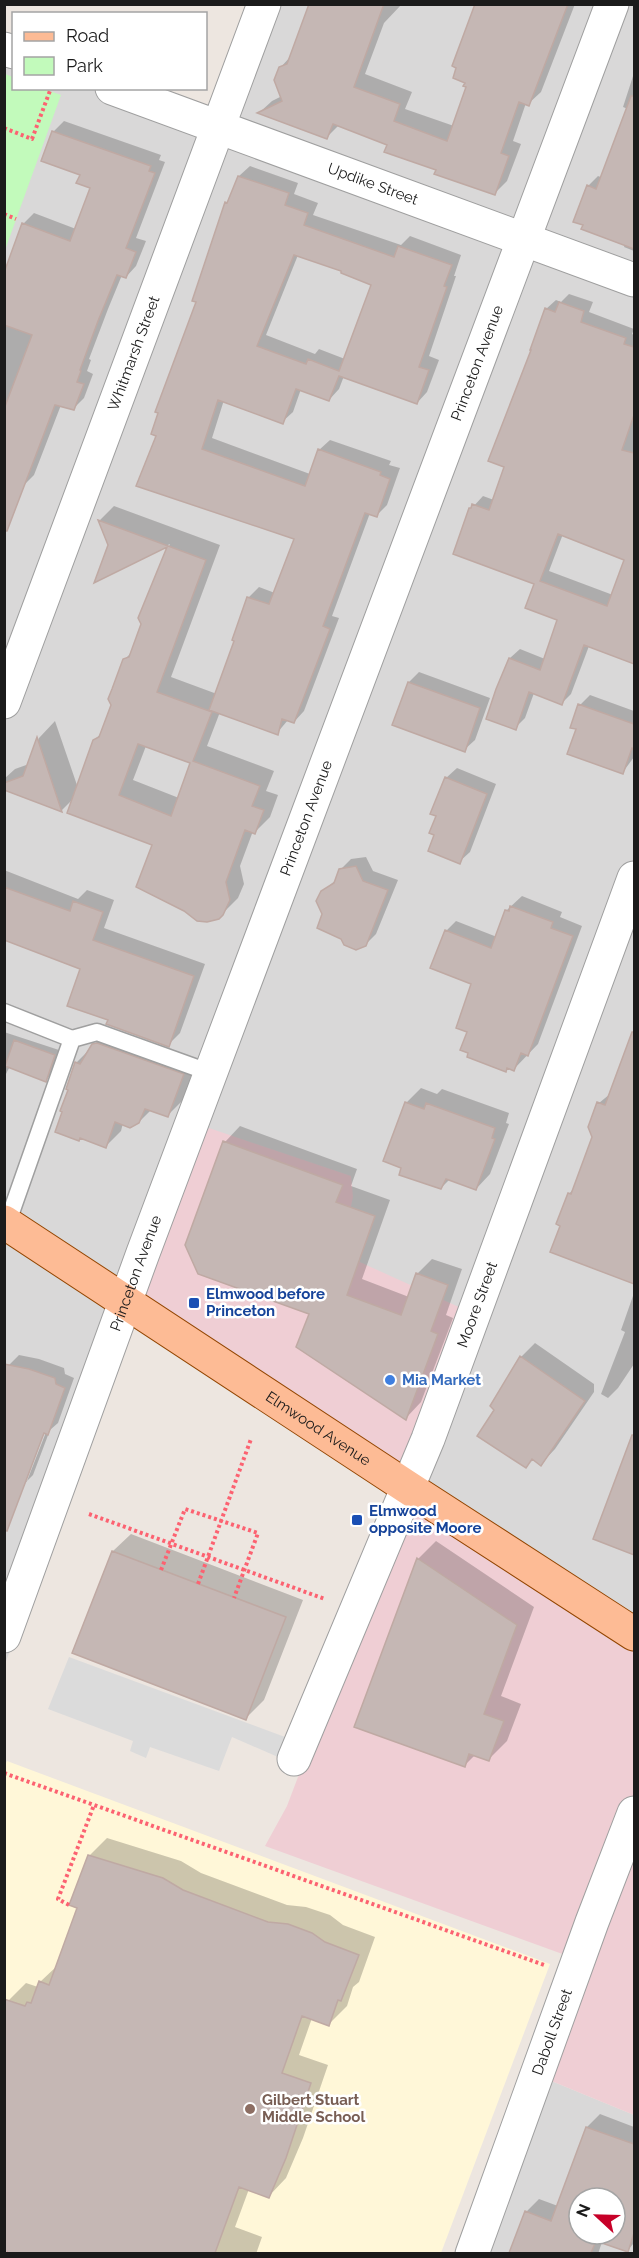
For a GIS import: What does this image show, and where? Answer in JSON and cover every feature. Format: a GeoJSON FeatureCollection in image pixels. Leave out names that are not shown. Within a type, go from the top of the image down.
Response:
{"type":"FeatureCollection","features":[{"type":"Feature","properties":{"kind":"main road","name":"Elmwood Avenue"},"geometry":{"type":"LineString","coordinates":[[6,1223],[634,1634]]}},
{"type":"Feature","properties":{"kind":"street","name":"Whitmarsh Street"},"geometry":{"type":"LineString","coordinates":[[4,702],[264,4]]}},
{"type":"Feature","properties":{"kind":"street","name":"Princeton Avenue"},"geometry":{"type":"LineString","coordinates":[[4,1636],[125,1301],[612,4]]}},
{"type":"Feature","properties":{"kind":"street","name":"Updike Street"},"geometry":{"type":"LineString","coordinates":[[117,90],[634,280]]}},
{"type":"Feature","properties":{"kind":"street","name":"Moore Street"},"geometry":{"type":"LineString","coordinates":[[294,1759],[428,1439],[634,878]]}},
{"type":"Feature","properties":{"kind":"street","name":"Daboll Street"},"geometry":{"type":"LineString","coordinates":[[472,2253],[634,1813]]}},
{"type":"Feature","properties":{"kind":"lane"},"geometry":{"type":"LineString","coordinates":[[4,1012],[72,1039],[97,1032],[211,1073]]}},
{"type":"Feature","properties":{"kind":"lane"},"geometry":{"type":"LineString","coordinates":[[6,1223],[72,1039]]}},
{"type":"Feature","properties":{"kind":"path"},"geometry":{"type":"LineString","coordinates":[[4,128],[32,139],[50,90]]}},
{"type":"Feature","properties":{"kind":"path"},"geometry":{"type":"LineString","coordinates":[[4,214],[16,219]]}},
{"type":"Feature","properties":{"kind":"path"},"geometry":{"type":"LineString","coordinates":[[198,1584],[251,1439]]}},
{"type":"Feature","properties":{"kind":"path"},"geometry":{"type":"LineString","coordinates":[[161,1570],[185,1509],[258,1533],[234,1598]]}},
{"type":"Feature","properties":{"kind":"path"},"geometry":{"type":"LineString","coordinates":[[89,1514],[356,1610]]}},
{"type":"Feature","properties":{"kind":"path"},"geometry":{"type":"LineString","coordinates":[[4,1773],[554,1969]]}},
{"type":"Feature","properties":{"kind":"path"},"geometry":{"type":"LineString","coordinates":[[69,1905],[58,1899],[94,1805]]}},
{"type":"Feature","properties":{"kind":"shaded area"},"geometry":{"type":"Polygon","coordinates":[[[272,5],[634,5],[634,1627],[137,1307],[5,1664],[5,50],[12,53],[12,90],[112,90],[221,128],[272,5]]]}},
{"type":"Feature","properties":{"kind":"shaded area"},"geometry":{"type":"Polygon","coordinates":[[[209,1128],[351,1176],[353,1197],[345,1233],[351,1258],[483,1318],[422,1485],[634,1627],[634,2115],[549,2080],[590,1964],[265,1846],[287,1806],[353,1632],[420,1483],[143,1300],[202,1134],[209,1128]]]}},
{"type":"Feature","properties":{"kind":"shaded area"},"geometry":{"type":"Polygon","coordinates":[[[69,1657],[285,1737],[278,1757],[232,1737],[219,1771],[150,1747],[146,1758],[130,1751],[133,1741],[48,1709],[69,1657]]]}},
{"type":"Feature","properties":{"kind":"shaded area","name":"Gilbert Stuart Middle School"},"geometry":{"type":"Polygon","coordinates":[[[7,1761],[550,1964],[441,2253],[5,2253],[4,1767],[7,1761]]]}},
{"type":"Feature","properties":{"kind":"shaded area"},"geometry":{"type":"Polygon","coordinates":[[[549,2080],[634,2115],[634,2253],[482,2254],[549,2080]]]}},
{"type":"Feature","properties":{"kind":"green space"},"geometry":{"type":"Polygon","coordinates":[[[5,74],[12,77],[12,90],[47,90],[61,95],[5,250],[5,74]]]}},
{"type":"Feature","properties":{"kind":"building"},"geometry":{"type":"Polygon","coordinates":[[[309,4],[384,4],[354,87],[400,104],[394,121],[447,141],[466,87],[463,86],[465,83],[453,78],[456,68],[452,66],[475,4],[568,4],[529,106],[519,102],[501,153],[509,156],[495,195],[434,174],[436,170],[384,152],[387,145],[333,124],[327,139],[257,113],[282,101],[274,80],[279,67],[287,64],[309,4]]]}},
{"type":"Feature","properties":{"kind":"building"},"geometry":{"type":"Polygon","coordinates":[[[631,96],[634,96],[634,249],[581,229],[583,225],[573,222],[587,185],[596,189],[631,96]]]}},
{"type":"Feature","properties":{"kind":"building"},"geometry":{"type":"Polygon","coordinates":[[[52,131],[151,166],[149,171],[155,173],[126,248],[136,252],[126,278],[117,275],[98,321],[80,370],[77,382],[84,384],[74,410],[55,405],[7,531],[4,531],[4,409],[32,335],[4,325],[5,270],[22,223],[70,241],[90,188],[76,183],[80,175],[41,161],[52,131]]]}},
{"type":"Feature","properties":{"kind":"building"},"geometry":{"type":"Polygon","coordinates":[[[238,176],[289,193],[285,205],[308,213],[304,225],[394,257],[398,246],[452,265],[444,286],[447,287],[419,367],[429,370],[417,404],[339,376],[329,401],[296,389],[283,424],[218,400],[202,449],[305,486],[318,449],[381,472],[380,475],[390,479],[377,517],[365,513],[323,626],[330,629],[294,723],[282,719],[278,735],[209,710],[247,597],[269,604],[294,539],[136,486],[156,436],[151,434],[158,413],[155,412],[196,302],[192,301],[225,202],[227,203],[238,176]],[[294,255],[257,346],[306,364],[308,359],[339,371],[371,285],[341,273],[341,271],[294,255]]]}},
{"type":"Feature","properties":{"kind":"building"},"geometry":{"type":"Polygon","coordinates":[[[559,302],[584,311],[581,322],[626,338],[624,344],[634,347],[634,415],[622,450],[634,453],[634,664],[584,645],[562,705],[529,692],[516,730],[486,719],[496,689],[509,658],[540,670],[557,620],[525,608],[534,584],[453,554],[472,504],[489,510],[504,467],[488,461],[545,308],[555,312],[559,302]],[[558,534],[540,581],[607,606],[624,560],[558,534]]]}},
{"type":"Feature","properties":{"kind":"building"},"geometry":{"type":"Polygon","coordinates":[[[98,520],[206,560],[157,692],[212,712],[193,761],[260,786],[252,806],[264,810],[255,834],[245,830],[226,882],[230,900],[219,919],[207,922],[197,921],[184,911],[136,887],[152,845],[67,813],[93,740],[99,737],[111,705],[108,699],[123,659],[129,657],[141,624],[138,618],[167,547],[94,583],[108,545],[98,520]],[[138,744],[119,795],[171,816],[190,763],[138,744]]]}},
{"type":"Feature","properties":{"kind":"building"},"geometry":{"type":"Polygon","coordinates":[[[408,682],[480,708],[465,752],[392,725],[408,682]]]}},
{"type":"Feature","properties":{"kind":"building"},"geometry":{"type":"Polygon","coordinates":[[[578,704],[634,724],[634,749],[632,748],[623,774],[567,754],[576,729],[570,728],[578,704]]]}},
{"type":"Feature","properties":{"kind":"building"},"geometry":{"type":"Polygon","coordinates":[[[37,737],[62,812],[4,790],[4,783],[23,776],[37,737]]]}},
{"type":"Feature","properties":{"kind":"building"},"geometry":{"type":"Polygon","coordinates":[[[445,777],[487,794],[460,864],[428,851],[434,835],[429,833],[436,816],[430,814],[445,777]]]}},
{"type":"Feature","properties":{"kind":"building"},"geometry":{"type":"Polygon","coordinates":[[[356,866],[363,881],[388,890],[366,946],[356,950],[344,945],[341,939],[317,928],[322,914],[316,901],[321,891],[334,883],[339,869],[356,866]]]}},
{"type":"Feature","properties":{"kind":"building"},"geometry":{"type":"Polygon","coordinates":[[[4,887],[70,911],[73,901],[103,912],[93,940],[194,976],[169,1047],[106,1024],[108,1020],[67,1006],[80,969],[4,940],[4,887]]]}},
{"type":"Feature","properties":{"kind":"building"},"geometry":{"type":"Polygon","coordinates":[[[510,906],[553,922],[551,928],[573,936],[528,1056],[521,1053],[514,1071],[507,1068],[506,1072],[467,1057],[468,1053],[460,1050],[467,1032],[456,1028],[471,984],[430,968],[445,930],[491,948],[505,910],[509,911],[510,906]]]}},
{"type":"Feature","properties":{"kind":"building"},"geometry":{"type":"Polygon","coordinates":[[[632,1032],[634,1032],[634,1284],[550,1252],[560,1226],[556,1224],[568,1193],[571,1194],[592,1137],[588,1127],[597,1102],[605,1105],[632,1032]]]}},
{"type":"Feature","properties":{"kind":"building"},"geometry":{"type":"Polygon","coordinates":[[[14,1040],[55,1055],[46,1082],[5,1066],[14,1040]]]}},
{"type":"Feature","properties":{"kind":"building"},"geometry":{"type":"Polygon","coordinates":[[[97,1043],[184,1074],[168,1117],[145,1109],[139,1123],[130,1128],[115,1122],[106,1148],[55,1132],[75,1062],[80,1064],[92,1044],[97,1043]]]}},
{"type":"Feature","properties":{"kind":"building"},"geometry":{"type":"Polygon","coordinates":[[[405,1102],[424,1109],[426,1103],[495,1128],[492,1138],[495,1139],[476,1190],[446,1179],[441,1189],[399,1175],[401,1168],[383,1161],[405,1102]]]}},
{"type":"Feature","properties":{"kind":"building"},"geometry":{"type":"Polygon","coordinates":[[[223,1141],[343,1185],[336,1202],[375,1216],[347,1295],[401,1315],[416,1273],[448,1285],[431,1331],[438,1334],[406,1420],[296,1347],[309,1314],[198,1274],[185,1245],[223,1141]]]}},
{"type":"Feature","properties":{"kind":"building"},"geometry":{"type":"Polygon","coordinates":[[[520,1356],[585,1401],[541,1466],[532,1459],[526,1468],[477,1436],[494,1410],[490,1406],[520,1356]]]}},
{"type":"Feature","properties":{"kind":"building"},"geometry":{"type":"Polygon","coordinates":[[[4,1364],[55,1378],[56,1384],[65,1388],[48,1435],[44,1433],[7,1531],[4,1530],[4,1364]]]}},
{"type":"Feature","properties":{"kind":"building"},"geometry":{"type":"Polygon","coordinates":[[[632,1435],[634,1435],[634,1555],[593,1539],[632,1435]]]}},
{"type":"Feature","properties":{"kind":"building"},"geometry":{"type":"Polygon","coordinates":[[[112,1551],[286,1617],[246,1720],[72,1653],[112,1551]]]}},
{"type":"Feature","properties":{"kind":"building"},"geometry":{"type":"Polygon","coordinates":[[[417,1558],[517,1625],[484,1714],[504,1721],[489,1761],[469,1754],[465,1767],[354,1727],[417,1558]]]}},
{"type":"Feature","properties":{"kind":"building","name":"Gilbert Stuart Middle School"},"geometry":{"type":"Polygon","coordinates":[[[88,1855],[163,1878],[183,1890],[268,1922],[288,1924],[359,1955],[341,2001],[338,2000],[329,2026],[302,2016],[282,2073],[311,2083],[286,2158],[269,2198],[239,2187],[215,2253],[4,2253],[4,1999],[25,2006],[27,2002],[31,2003],[39,1981],[49,1985],[77,1908],[69,1905],[88,1855]]]}},
{"type":"Feature","properties":{"kind":"building"},"geometry":{"type":"Polygon","coordinates":[[[586,2127],[634,2144],[634,2233],[628,2252],[611,2246],[627,2246],[627,2186],[567,2186],[567,2246],[594,2246],[591,2253],[509,2253],[525,2211],[551,2221],[586,2127]]]}},
{"type":"Feature","properties":{"kind":"place","name":"Elmwood before Princeton"},"geometry":{"type":"Point","coordinates":[194,1303]}},
{"type":"Feature","properties":{"kind":"place","name":"Mia Market"},"geometry":{"type":"Point","coordinates":[390,1380]}},
{"type":"Feature","properties":{"kind":"place","name":"Elmwood opposite Moore"},"geometry":{"type":"Point","coordinates":[357,1520]}},
{"type":"Feature","properties":{"kind":"place","name":"Gilbert Stuart Middle School"},"geometry":{"type":"Point","coordinates":[250,2109]}}]}
